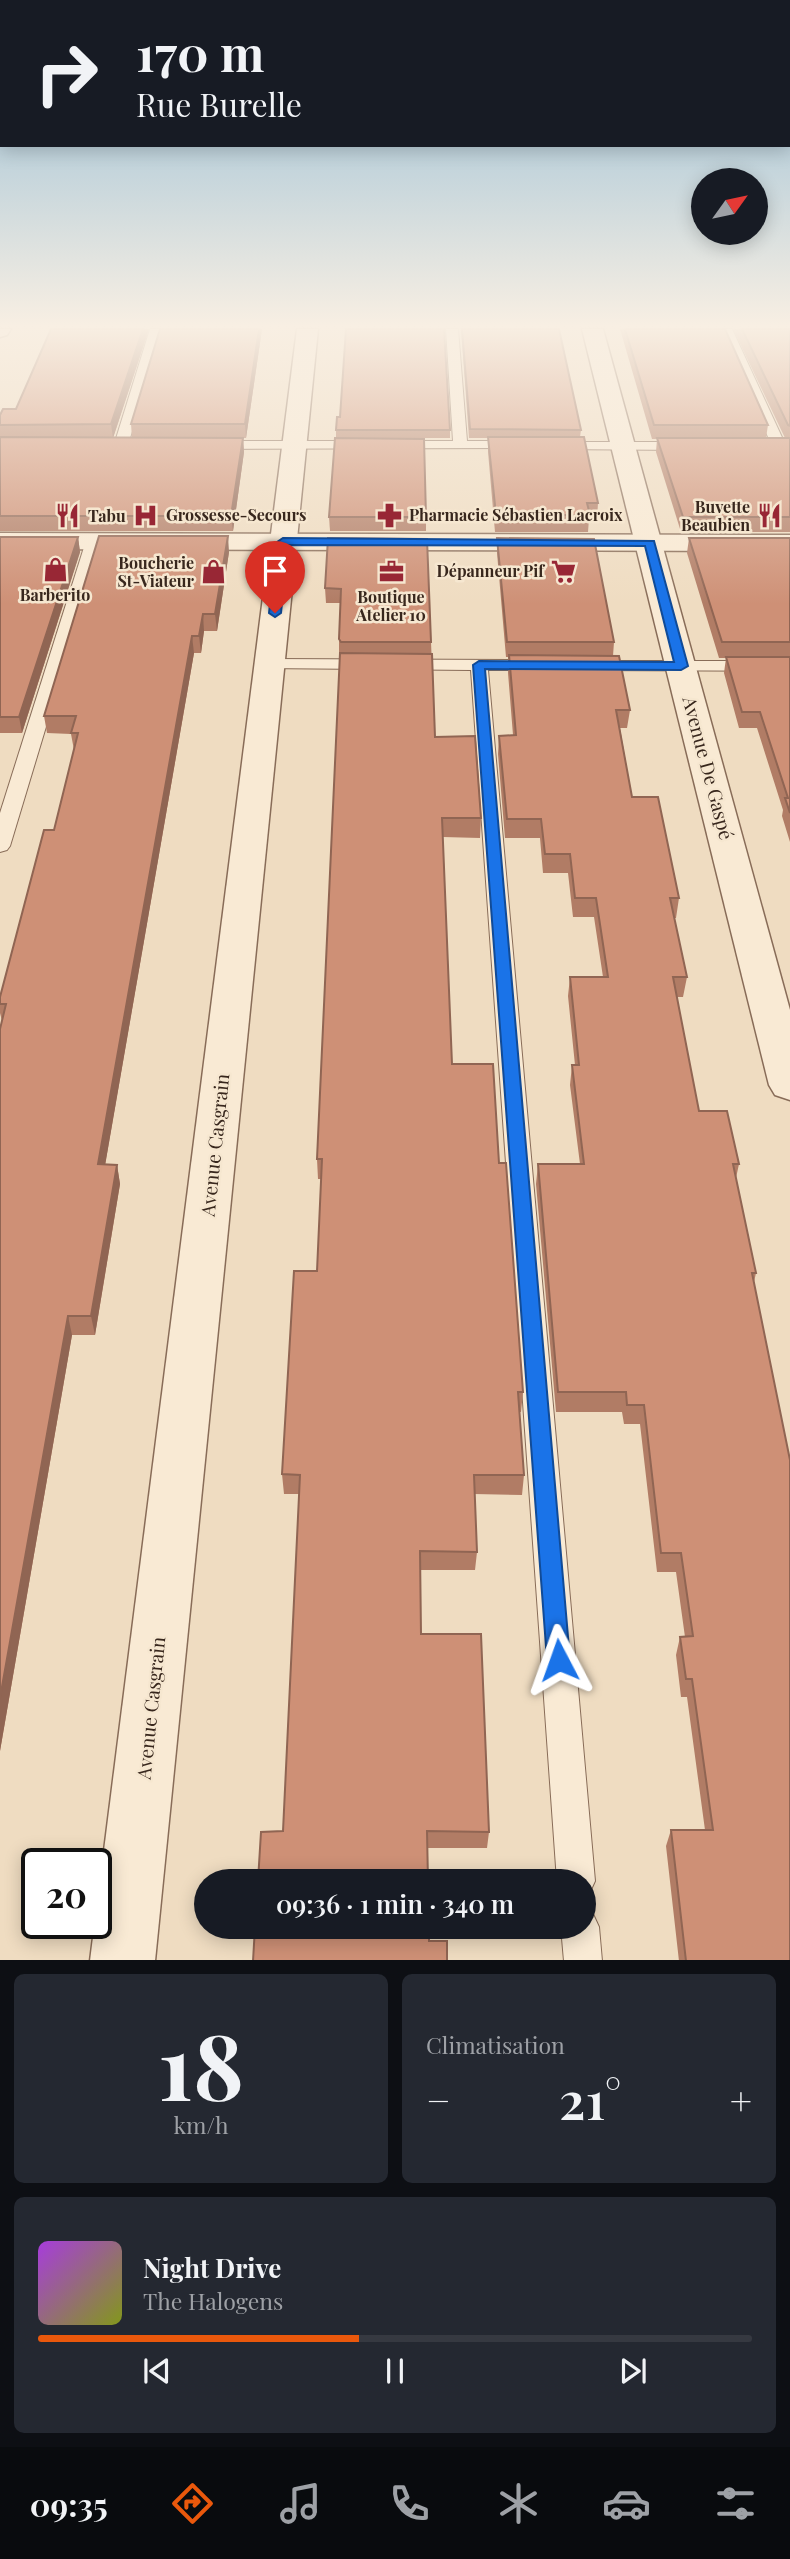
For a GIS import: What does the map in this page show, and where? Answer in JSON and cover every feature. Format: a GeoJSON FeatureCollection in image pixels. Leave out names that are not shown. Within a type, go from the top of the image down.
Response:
{"type":"FeatureCollection","features":[{"type":"Feature","properties":{"kind":"street","name":"Avenue Casgrain"},"geometry":{"type":"LineString","coordinates":[[122,1960],[298,420]]}},
{"type":"Feature","properties":{"kind":"street","name":"Avenue De Gaspé"},"geometry":{"type":"LineString","coordinates":[[617,420],[790,1085]]}},
{"type":"Feature","properties":{"kind":"street"},"geometry":{"type":"LineString","coordinates":[[0,541],[790,543]]}},
{"type":"Feature","properties":{"kind":"lane"},"geometry":{"type":"LineString","coordinates":[[121,445],[128,420]]}},
{"type":"Feature","properties":{"kind":"lane"},"geometry":{"type":"LineString","coordinates":[[458,420],[460,445]]}},
{"type":"Feature","properties":{"kind":"lane"},"geometry":{"type":"LineString","coordinates":[[767,420],[778,446]]}},
{"type":"Feature","properties":{"kind":"lane"},"geometry":{"type":"LineString","coordinates":[[201,445],[699,446]]}},
{"type":"Feature","properties":{"kind":"lane"},"geometry":{"type":"LineString","coordinates":[[0,846],[94,541]]}},
{"type":"Feature","properties":{"kind":"lane"},"geometry":{"type":"LineString","coordinates":[[269,664],[790,666]]}},
{"type":"Feature","properties":{"kind":"lane"},"geometry":{"type":"LineString","coordinates":[[479,665],[575,1869]]}},
{"type":"Feature","properties":{"kind":"lane"},"geometry":{"type":"LineString","coordinates":[[581,1939],[583,1960]]}},
{"type":"Feature","properties":{"kind":"building"},"geometry":{"type":"Polygon","coordinates":[[[0,420],[112,420],[111,424],[0,425],[0,420]]]}},
{"type":"Feature","properties":{"kind":"building"},"geometry":{"type":"Polygon","coordinates":[[[132,420],[246,420],[245,424],[131,424],[132,420]]]}},
{"type":"Feature","properties":{"kind":"building"},"geometry":{"type":"Polygon","coordinates":[[[337,420],[449,420],[450,430],[336,430],[337,420]]]}},
{"type":"Feature","properties":{"kind":"building"},"geometry":{"type":"Polygon","coordinates":[[[469,420],[579,420],[581,430],[470,429],[469,420]]]}},
{"type":"Feature","properties":{"kind":"building"},"geometry":{"type":"Polygon","coordinates":[[[653,420],[766,420],[768,425],[654,425],[653,420]]]}},
{"type":"Feature","properties":{"kind":"building"},"geometry":{"type":"Polygon","coordinates":[[[0,437],[243,438],[231,516],[0,516],[0,437]]]}},
{"type":"Feature","properties":{"kind":"building"},"geometry":{"type":"Polygon","coordinates":[[[488,437],[584,437],[598,503],[587,503],[590,515],[496,515],[488,437]]]}},
{"type":"Feature","properties":{"kind":"building"},"geometry":{"type":"Polygon","coordinates":[[[335,438],[424,439],[426,517],[329,517],[335,438]]]}},
{"type":"Feature","properties":{"kind":"building"},"geometry":{"type":"Polygon","coordinates":[[[657,438],[790,438],[790,517],[683,517],[657,438]]]}},
{"type":"Feature","properties":{"kind":"building"},"geometry":{"type":"Polygon","coordinates":[[[99,536],[228,536],[215,614],[203,614],[199,636],[192,636],[98,1164],[117,1165],[91,1316],[68,1316],[0,1698],[0,1029],[6,1004],[0,1004],[0,997],[44,830],[54,830],[78,733],[71,733],[76,716],[44,716],[99,536]]]}},
{"type":"Feature","properties":{"kind":"building"},"geometry":{"type":"Polygon","coordinates":[[[0,537],[78,537],[19,717],[0,717],[0,537]]]}},
{"type":"Feature","properties":{"kind":"building"},"geometry":{"type":"Polygon","coordinates":[[[328,538],[427,539],[431,642],[341,642],[341,589],[325,588],[328,538]]]}},
{"type":"Feature","properties":{"kind":"building"},"geometry":{"type":"Polygon","coordinates":[[[497,538],[594,539],[614,642],[507,642],[497,538]]]}},
{"type":"Feature","properties":{"kind":"building"},"geometry":{"type":"Polygon","coordinates":[[[689,538],[790,538],[790,642],[722,642],[689,538]]]}},
{"type":"Feature","properties":{"kind":"building"},"geometry":{"type":"Polygon","coordinates":[[[340,653],[432,654],[435,737],[475,736],[481,818],[442,818],[452,1064],[493,1064],[499,1163],[506,1163],[523,1392],[518,1392],[524,1475],[474,1475],[477,1552],[420,1551],[421,1634],[481,1634],[489,1832],[427,1831],[428,1869],[259,1869],[261,1832],[283,1831],[300,1475],[282,1474],[294,1271],[317,1271],[322,1159],[317,1159],[340,653]]]}},
{"type":"Feature","properties":{"kind":"building"},"geometry":{"type":"Polygon","coordinates":[[[509,655],[619,656],[630,710],[616,710],[632,797],[658,797],[679,898],[670,898],[687,977],[673,977],[699,1111],[727,1111],[739,1164],[733,1164],[756,1273],[752,1273],[790,1460],[790,1960],[686,1960],[671,1830],[713,1830],[692,1679],[686,1679],[680,1637],[693,1636],[681,1553],[661,1553],[644,1405],[627,1405],[626,1392],[558,1392],[538,1164],[584,1164],[572,1065],[579,1065],[570,977],[608,977],[596,898],[575,898],[570,854],[545,854],[541,819],[507,819],[499,736],[516,735],[509,655]]]}},
{"type":"Feature","properties":{"kind":"building"},"geometry":{"type":"Polygon","coordinates":[[[726,657],[790,657],[790,813],[785,798],[788,798],[760,712],[742,712],[726,657]]]}},
{"type":"Feature","properties":{"kind":"building"},"geometry":{"type":"Polygon","coordinates":[[[254,1939],[429,1939],[447,1941],[447,1960],[253,1960],[254,1939]]]}},
{"type":"Feature","properties":{"kind":"place","name":"Grossesse-Secours"},"geometry":{"type":"Point","coordinates":[146,515]}},
{"type":"Feature","properties":{"kind":"place","name":"Pharmacie Sébastien Lacroix"},"geometry":{"type":"Point","coordinates":[389,515]}},
{"type":"Feature","properties":{"kind":"place","name":"Tabu"},"geometry":{"type":"Point","coordinates":[68,516]}},
{"type":"Feature","properties":{"kind":"place","name":"Buvette Beaubien"},"geometry":{"type":"Point","coordinates":[770,516]}},
{"type":"Feature","properties":{"kind":"place","name":"Barberito"},"geometry":{"type":"Point","coordinates":[55,569]}},
{"type":"Feature","properties":{"kind":"place","name":"Boutique Atelier 10"},"geometry":{"type":"Point","coordinates":[391,571]}},
{"type":"Feature","properties":{"kind":"place","name":"Dépanneur Pif"},"geometry":{"type":"Point","coordinates":[564,571]}},
{"type":"Feature","properties":{"kind":"place","name":"Boucherie St-Viateur"},"geometry":{"type":"Point","coordinates":[214,572]}},
{"type":"Feature","properties":{"kind":"route"},"geometry":{"type":"LineString","coordinates":[[275,613],[283,542],[650,543],[681,666],[479,665],[559,1660]]}}]}
